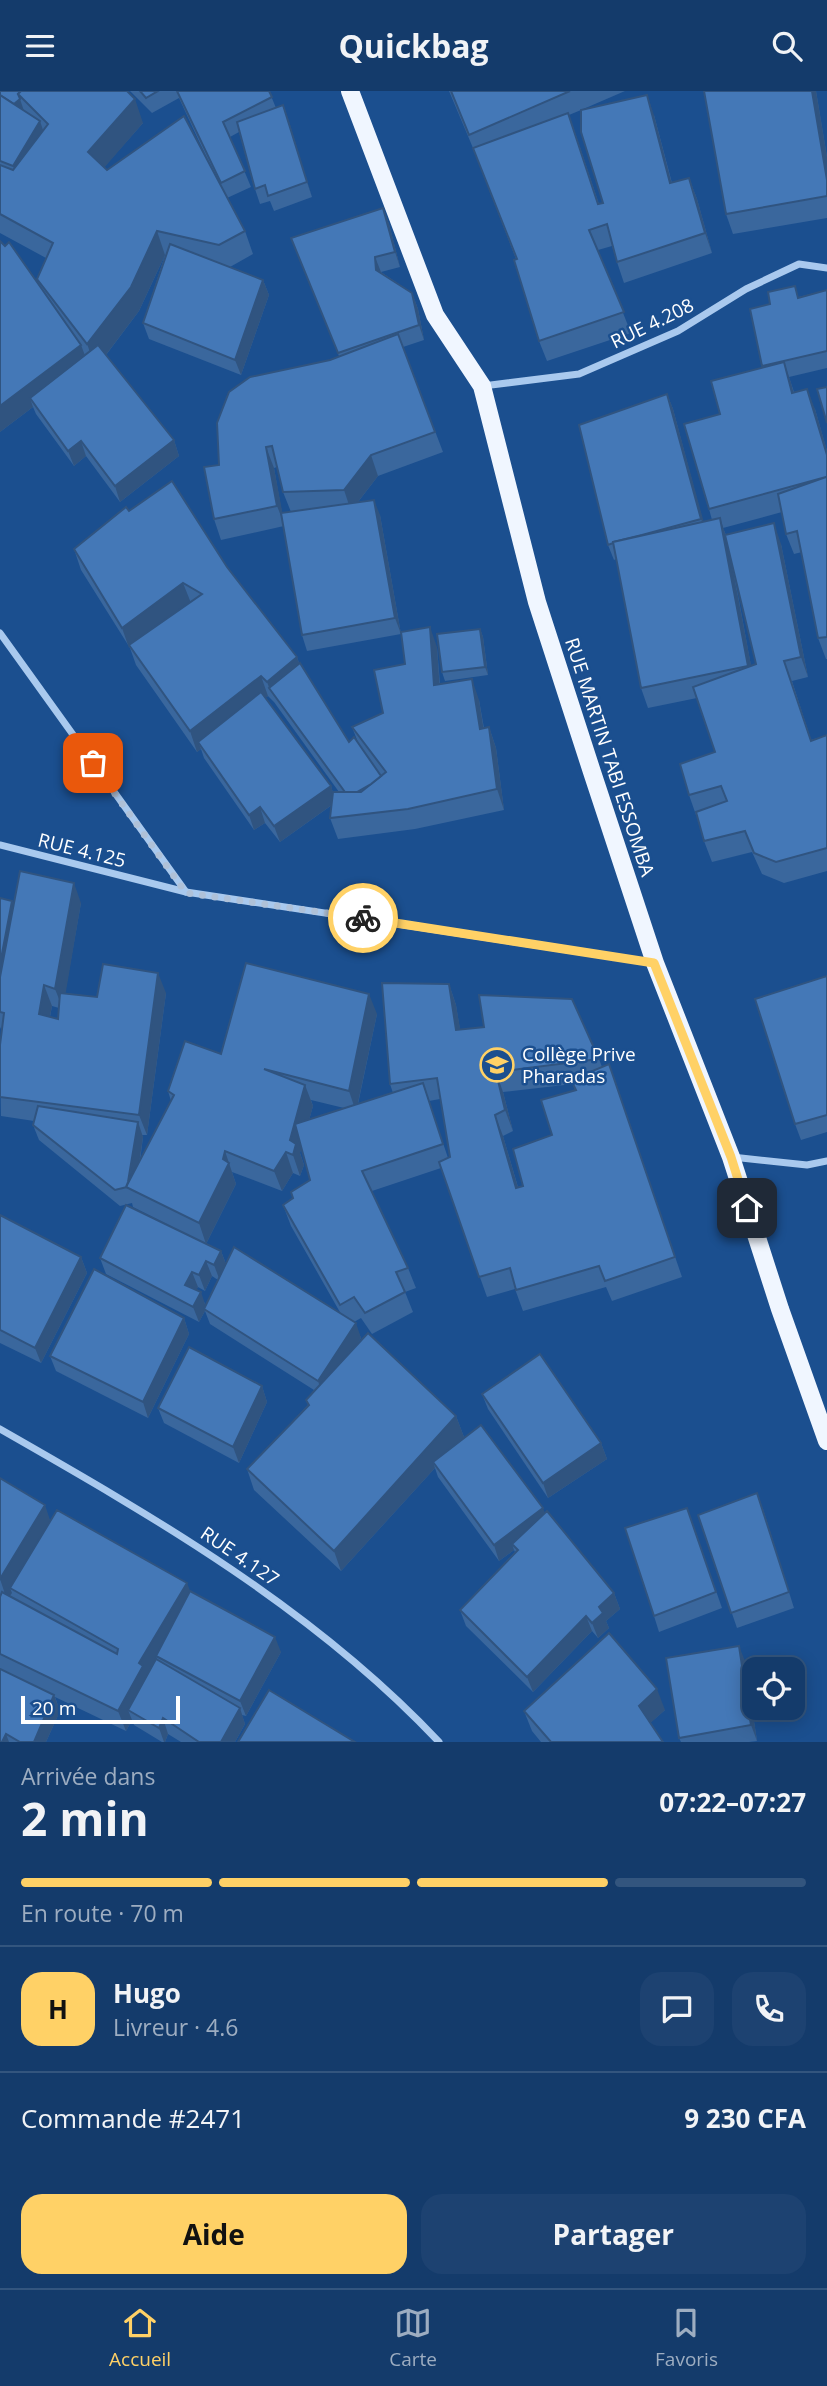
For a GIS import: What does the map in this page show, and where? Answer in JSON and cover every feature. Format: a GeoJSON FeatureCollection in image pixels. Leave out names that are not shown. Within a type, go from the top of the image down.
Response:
{"type":"FeatureCollection","features":[{"type":"Feature","properties":{"kind":"main road","name":"RUE MARTIN TABI ESSOMBA"},"geometry":{"type":"LineString","coordinates":[[350,91],[435,315],[482,386],[537,602],[654,963],[731,1157],[827,1441]]}},
{"type":"Feature","properties":{"kind":"street","name":"RUE 4.208"},"geometry":{"type":"LineString","coordinates":[[482,386],[579,374],[678,331],[746,289],[799,264],[827,268]]}},
{"type":"Feature","properties":{"kind":"street"},"geometry":{"type":"LineString","coordinates":[[0,633],[186,893]]}},
{"type":"Feature","properties":{"kind":"street","name":"RUE 4.125"},"geometry":{"type":"LineString","coordinates":[[0,845],[186,893],[654,963]]}},
{"type":"Feature","properties":{"kind":"street"},"geometry":{"type":"LineString","coordinates":[[731,1157],[807,1165],[827,1161]]}},
{"type":"Feature","properties":{"kind":"street","name":"RUE 4.127"},"geometry":{"type":"LineString","coordinates":[[0,1429],[141,1509],[271,1595],[401,1701],[439,1742]]}},
{"type":"Feature","properties":{"kind":"building"},"geometry":{"type":"Polygon","coordinates":[[[0,91],[21,91],[18,94],[20,99],[14,104],[0,95],[0,91]]]}},
{"type":"Feature","properties":{"kind":"building"},"geometry":{"type":"Polygon","coordinates":[[[21,91],[127,91],[135,99],[88,152],[107,170],[184,116],[245,231],[219,245],[157,231],[131,287],[87,344],[37,279],[53,243],[0,214],[0,165],[13,170],[48,124],[18,94],[21,91]]]}},
{"type":"Feature","properties":{"kind":"building"},"geometry":{"type":"Polygon","coordinates":[[[140,91],[158,91],[146,98],[140,91]]]}},
{"type":"Feature","properties":{"kind":"building"},"geometry":{"type":"Polygon","coordinates":[[[177,91],[269,91],[272,97],[223,122],[245,171],[221,183],[177,91]]]}},
{"type":"Feature","properties":{"kind":"building"},"geometry":{"type":"Polygon","coordinates":[[[451,91],[570,91],[469,135],[451,91]]]}},
{"type":"Feature","properties":{"kind":"building"},"geometry":{"type":"Polygon","coordinates":[[[704,91],[812,91],[827,180],[827,196],[726,214],[704,91]]]}},
{"type":"Feature","properties":{"kind":"building"},"geometry":{"type":"Polygon","coordinates":[[[0,95],[40,121],[13,166],[0,161],[0,95]]]}},
{"type":"Feature","properties":{"kind":"building"},"geometry":{"type":"Polygon","coordinates":[[[647,95],[670,183],[689,178],[705,233],[617,262],[607,224],[589,230],[624,312],[539,341],[514,260],[517,259],[473,148],[568,113],[598,204],[603,203],[581,132],[581,110],[647,95]]]}},
{"type":"Feature","properties":{"kind":"building"},"geometry":{"type":"Polygon","coordinates":[[[283,105],[307,182],[268,196],[265,185],[255,189],[237,122],[283,105]]]}},
{"type":"Feature","properties":{"kind":"building"},"geometry":{"type":"Polygon","coordinates":[[[383,208],[395,252],[375,257],[376,270],[412,293],[419,325],[338,353],[291,238],[383,208]]]}},
{"type":"Feature","properties":{"kind":"building"},"geometry":{"type":"Polygon","coordinates":[[[0,241],[5,246],[9,242],[81,345],[0,406],[0,241]]]}},
{"type":"Feature","properties":{"kind":"building"},"geometry":{"type":"Polygon","coordinates":[[[170,244],[263,280],[235,360],[143,323],[170,244]]]}},
{"type":"Feature","properties":{"kind":"building"},"geometry":{"type":"Polygon","coordinates":[[[795,286],[798,298],[827,290],[827,351],[762,366],[750,309],[770,304],[768,292],[795,286]]]}},
{"type":"Feature","properties":{"kind":"building"},"geometry":{"type":"Polygon","coordinates":[[[398,334],[435,432],[371,455],[344,490],[283,492],[272,446],[266,447],[277,506],[214,519],[204,467],[219,465],[217,423],[229,392],[250,377],[330,360],[398,334]]]}},
{"type":"Feature","properties":{"kind":"building"},"geometry":{"type":"Polygon","coordinates":[[[98,345],[174,440],[115,486],[81,441],[68,451],[30,398],[98,345]]]}},
{"type":"Feature","properties":{"kind":"building"},"geometry":{"type":"Polygon","coordinates":[[[784,362],[792,393],[807,389],[827,455],[827,637],[818,638],[797,531],[786,534],[778,494],[826,477],[709,509],[684,424],[720,414],[711,381],[784,362]]]}},
{"type":"Feature","properties":{"kind":"building"},"geometry":{"type":"Polygon","coordinates":[[[827,387],[827,423],[817,389],[827,387]]]}},
{"type":"Feature","properties":{"kind":"building"},"geometry":{"type":"Polygon","coordinates":[[[667,394],[701,519],[608,545],[579,425],[667,394]]]}},
{"type":"Feature","properties":{"kind":"building"},"geometry":{"type":"Polygon","coordinates":[[[172,481],[227,567],[297,657],[267,682],[261,676],[190,731],[129,645],[202,594],[183,583],[122,628],[74,549],[126,507],[129,511],[172,481]]]}},
{"type":"Feature","properties":{"kind":"building"},"geometry":{"type":"Polygon","coordinates":[[[374,500],[395,618],[302,635],[281,513],[374,500]]]}},
{"type":"Feature","properties":{"kind":"building"},"geometry":{"type":"Polygon","coordinates":[[[720,518],[748,666],[641,688],[613,542],[720,518]]]}},
{"type":"Feature","properties":{"kind":"building"},"geometry":{"type":"Polygon","coordinates":[[[774,523],[801,657],[784,661],[811,741],[827,735],[827,848],[776,862],[754,853],[745,831],[704,841],[696,812],[727,801],[721,786],[689,795],[680,764],[715,752],[693,687],[756,664],[725,535],[774,523]]]}},
{"type":"Feature","properties":{"kind":"building"},"geometry":{"type":"Polygon","coordinates":[[[430,627],[434,685],[472,679],[480,729],[489,727],[497,789],[408,809],[330,818],[333,792],[361,792],[386,772],[352,727],[383,713],[374,670],[405,664],[401,632],[430,627]]]}},
{"type":"Feature","properties":{"kind":"building"},"geometry":{"type":"Polygon","coordinates":[[[480,629],[485,667],[442,672],[437,634],[480,629]]]}},
{"type":"Feature","properties":{"kind":"building"},"geometry":{"type":"Polygon","coordinates":[[[300,663],[349,742],[354,737],[381,776],[357,792],[345,792],[269,688],[300,663]]]}},
{"type":"Feature","properties":{"kind":"building"},"geometry":{"type":"Polygon","coordinates":[[[261,692],[331,786],[274,826],[260,807],[249,815],[198,742],[261,692]]]}},
{"type":"Feature","properties":{"kind":"building"},"geometry":{"type":"Polygon","coordinates":[[[20,871],[74,883],[55,989],[44,985],[39,1014],[58,1019],[60,993],[97,997],[103,964],[158,973],[139,1115],[0,1097],[0,1045],[4,1013],[0,1012],[0,977],[20,871]]]}},
{"type":"Feature","properties":{"kind":"building"},"geometry":{"type":"Polygon","coordinates":[[[0,898],[12,901],[0,964],[0,898]]]}},
{"type":"Feature","properties":{"kind":"building"},"geometry":{"type":"Polygon","coordinates":[[[246,963],[369,994],[349,1091],[264,1069],[305,1085],[290,1140],[296,1144],[293,1155],[286,1152],[274,1171],[225,1151],[223,1159],[229,1163],[199,1223],[126,1187],[174,1095],[168,1091],[185,1041],[221,1054],[246,963]]]}},
{"type":"Feature","properties":{"kind":"building"},"geometry":{"type":"Polygon","coordinates":[[[827,976],[827,1115],[795,1124],[755,999],[827,976]]]}},
{"type":"Feature","properties":{"kind":"building"},"geometry":{"type":"Polygon","coordinates":[[[382,983],[449,984],[456,1030],[484,1027],[479,995],[572,999],[599,1059],[496,1072],[505,1110],[495,1115],[516,1188],[523,1186],[513,1149],[552,1135],[541,1100],[576,1090],[571,1080],[609,1064],[675,1257],[605,1281],[599,1266],[516,1290],[510,1268],[479,1277],[439,1162],[450,1157],[437,1078],[390,1084],[382,983]]]}},
{"type":"Feature","properties":{"kind":"building"},"geometry":{"type":"Polygon","coordinates":[[[423,1083],[443,1144],[362,1171],[408,1268],[396,1272],[405,1292],[365,1313],[354,1297],[340,1305],[283,1205],[293,1198],[291,1192],[310,1180],[295,1124],[423,1083]]]}},
{"type":"Feature","properties":{"kind":"building"},"geometry":{"type":"Polygon","coordinates":[[[38,1106],[138,1122],[127,1187],[115,1190],[33,1125],[38,1106]]]}},
{"type":"Feature","properties":{"kind":"building"},"geometry":{"type":"Polygon","coordinates":[[[126,1205],[221,1251],[214,1265],[206,1261],[199,1275],[192,1272],[185,1285],[201,1292],[193,1307],[100,1258],[126,1205]]]}},
{"type":"Feature","properties":{"kind":"building"},"geometry":{"type":"Polygon","coordinates":[[[0,1215],[81,1257],[35,1348],[0,1330],[0,1215]]]}},
{"type":"Feature","properties":{"kind":"building"},"geometry":{"type":"Polygon","coordinates":[[[234,1247],[356,1323],[318,1381],[204,1309],[234,1247]]]}},
{"type":"Feature","properties":{"kind":"building"},"geometry":{"type":"Polygon","coordinates":[[[94,1269],[184,1318],[143,1402],[50,1356],[94,1269]]]}},
{"type":"Feature","properties":{"kind":"building"},"geometry":{"type":"Polygon","coordinates":[[[368,1333],[456,1416],[334,1551],[247,1469],[309,1405],[306,1400],[368,1333]]]}},
{"type":"Feature","properties":{"kind":"building"},"geometry":{"type":"Polygon","coordinates":[[[189,1347],[262,1386],[233,1447],[158,1408],[189,1347]]]}},
{"type":"Feature","properties":{"kind":"building"},"geometry":{"type":"Polygon","coordinates":[[[540,1354],[601,1443],[543,1483],[482,1394],[540,1354]]]}},
{"type":"Feature","properties":{"kind":"building"},"geometry":{"type":"Polygon","coordinates":[[[481,1425],[543,1508],[494,1545],[433,1462],[481,1425]]]}},
{"type":"Feature","properties":{"kind":"building"},"geometry":{"type":"Polygon","coordinates":[[[0,1478],[45,1505],[0,1579],[0,1478]]]}},
{"type":"Feature","properties":{"kind":"building"},"geometry":{"type":"Polygon","coordinates":[[[757,1493],[789,1592],[731,1613],[698,1515],[757,1493]]]}},
{"type":"Feature","properties":{"kind":"building"},"geometry":{"type":"Polygon","coordinates":[[[687,1508],[716,1592],[654,1616],[625,1528],[687,1508]]]}},
{"type":"Feature","properties":{"kind":"building"},"geometry":{"type":"Polygon","coordinates":[[[57,1510],[187,1583],[139,1663],[143,1666],[118,1711],[0,1654],[2,1592],[117,1654],[118,1649],[10,1588],[57,1510]]]}},
{"type":"Feature","properties":{"kind":"building"},"geometry":{"type":"Polygon","coordinates":[[[547,1511],[614,1593],[599,1607],[603,1613],[592,1623],[586,1616],[527,1677],[460,1610],[518,1550],[512,1544],[547,1511]]]}},
{"type":"Feature","properties":{"kind":"building"},"geometry":{"type":"Polygon","coordinates":[[[190,1591],[275,1637],[240,1701],[156,1656],[190,1591]]]}},
{"type":"Feature","properties":{"kind":"building"},"geometry":{"type":"Polygon","coordinates":[[[609,1633],[657,1689],[639,1706],[663,1742],[551,1742],[524,1711],[609,1633]]]}},
{"type":"Feature","properties":{"kind":"building"},"geometry":{"type":"Polygon","coordinates":[[[739,1646],[742,1666],[742,1720],[750,1720],[751,1725],[679,1738],[666,1658],[739,1646]]]}},
{"type":"Feature","properties":{"kind":"building"},"geometry":{"type":"Polygon","coordinates":[[[156,1659],[240,1708],[221,1742],[199,1742],[163,1718],[159,1728],[128,1710],[156,1659]]]}},
{"type":"Feature","properties":{"kind":"building"},"geometry":{"type":"Polygon","coordinates":[[[0,1669],[54,1695],[34,1742],[20,1742],[6,1734],[0,1742],[0,1669]]]}},
{"type":"Feature","properties":{"kind":"building"},"geometry":{"type":"Polygon","coordinates":[[[269,1690],[355,1742],[238,1742],[269,1690]]]}},
{"type":"Feature","properties":{"kind":"way so far"},"geometry":{"type":"LineString","coordinates":[[93,763],[186,893],[363,918]]}},
{"type":"Feature","properties":{"kind":"place","name":"Collège Prive Pharadas"},"geometry":{"type":"Point","coordinates":[497,1065]}},
{"type":"Feature","properties":{"kind":"route"},"geometry":{"type":"LineString","coordinates":[[363,918],[654,963],[731,1157],[747,1208]]}}]}
